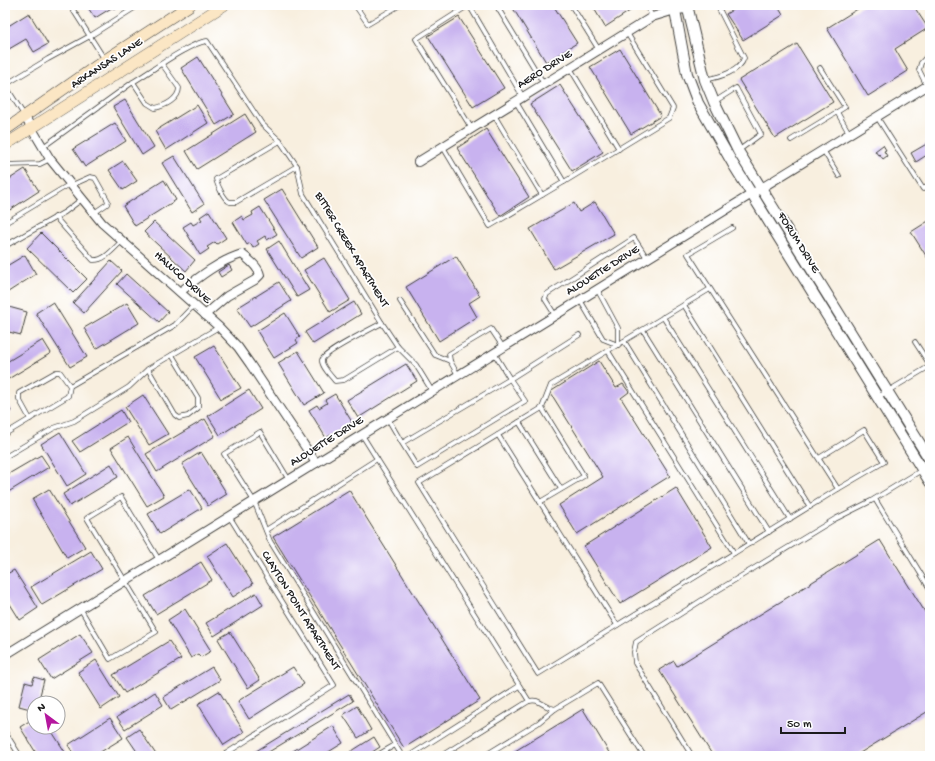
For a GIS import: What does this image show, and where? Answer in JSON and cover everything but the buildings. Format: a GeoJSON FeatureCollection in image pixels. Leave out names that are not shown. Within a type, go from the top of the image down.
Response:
{"type":"FeatureCollection","features":[{"type":"Feature","properties":{"kind":"main road"},"geometry":{"type":"LineString","coordinates":[[5,130],[105,60],[190,5]]}},
{"type":"Feature","properties":{"kind":"main road","name":"ARKANSAS LANE"},"geometry":{"type":"LineString","coordinates":[[5,145],[221,6]]}},
{"type":"Feature","properties":{"kind":"street","name":"AERO DRIVE"},"geometry":{"type":"LineString","coordinates":[[418,162],[652,17],[674,7],[687,7]]}},
{"type":"Feature","properties":{"kind":"street","name":"FORUM DRIVE"},"geometry":{"type":"LineString","coordinates":[[674,7],[687,74],[698,103],[752,194],[878,398],[926,467],[930,482]]}},
{"type":"Feature","properties":{"kind":"street","name":"FORUM DRIVE"},"geometry":{"type":"LineString","coordinates":[[687,7],[705,80],[738,151],[930,460]]}},
{"type":"Feature","properties":{"kind":"street","name":"ALOUETTE DRIVE"},"geometry":{"type":"LineString","coordinates":[[5,655],[928,85]]}},
{"type":"Feature","properties":{"kind":"street","name":"HAWCO DRIVE"},"geometry":{"type":"LineString","coordinates":[[25,117],[42,148],[102,223],[219,327],[250,364],[316,463]]}},
{"type":"Feature","properties":{"kind":"street"},"geometry":{"type":"LineString","coordinates":[[180,292],[198,278],[230,258],[242,254],[252,263],[259,271],[260,275],[255,280],[227,296],[205,315]]}},
{"type":"Feature","properties":{"kind":"lane"},"geometry":{"type":"LineString","coordinates":[[5,11],[8,5]]}},
{"type":"Feature","properties":{"kind":"lane"},"geometry":{"type":"LineString","coordinates":[[70,5],[105,60]]}},
{"type":"Feature","properties":{"kind":"lane"},"geometry":{"type":"LineString","coordinates":[[25,117],[5,85],[140,5]]}},
{"type":"Feature","properties":{"kind":"lane"},"geometry":{"type":"LineString","coordinates":[[356,5],[368,24],[400,5]]}},
{"type":"Feature","properties":{"kind":"lane"},"geometry":{"type":"LineString","coordinates":[[472,129],[416,39],[469,5],[524,97]]}},
{"type":"Feature","properties":{"kind":"lane"},"geometry":{"type":"LineString","coordinates":[[496,5],[544,84]]}},
{"type":"Feature","properties":{"kind":"lane"},"geometry":{"type":"LineString","coordinates":[[571,5],[599,50]]}},
{"type":"Feature","properties":{"kind":"lane"},"geometry":{"type":"LineString","coordinates":[[647,5],[652,17]]}},
{"type":"Feature","properties":{"kind":"lane"},"geometry":{"type":"LineString","coordinates":[[687,7],[698,5]]}},
{"type":"Feature","properties":{"kind":"lane"},"geometry":{"type":"LineString","coordinates":[[705,80],[721,76],[743,64],[744,58],[717,5]]}},
{"type":"Feature","properties":{"kind":"lane"},"geometry":{"type":"LineString","coordinates":[[444,147],[490,226],[669,118],[674,108],[627,32]]}},
{"type":"Feature","properties":{"kind":"lane","name":"BITTER CREEK APARTMENT"},"geometry":{"type":"LineString","coordinates":[[42,148],[133,82],[200,42],[207,41],[262,124],[280,141],[297,166],[303,194],[382,323],[398,347],[416,365],[432,391]]}},
{"type":"Feature","properties":{"kind":"lane"},"geometry":{"type":"LineString","coordinates":[[928,85],[919,70],[921,63],[930,54]]}},
{"type":"Feature","properties":{"kind":"lane"},"geometry":{"type":"LineString","coordinates":[[133,82],[149,106],[155,108],[161,107],[168,103],[179,93],[179,88],[162,64]]}},
{"type":"Feature","properties":{"kind":"lane"},"geometry":{"type":"LineString","coordinates":[[570,68],[619,149]]}},
{"type":"Feature","properties":{"kind":"lane"},"geometry":{"type":"LineString","coordinates":[[791,140],[845,107],[820,68]]}},
{"type":"Feature","properties":{"kind":"lane"},"geometry":{"type":"LineString","coordinates":[[714,102],[736,88],[761,134],[738,151]]}},
{"type":"Feature","properties":{"kind":"lane"},"geometry":{"type":"LineString","coordinates":[[516,102],[564,182]]}},
{"type":"Feature","properties":{"kind":"lane"},"geometry":{"type":"LineString","coordinates":[[837,112],[849,133]]}},
{"type":"Feature","properties":{"kind":"lane"},"geometry":{"type":"LineString","coordinates":[[494,115],[542,195]]}},
{"type":"Feature","properties":{"kind":"lane"},"geometry":{"type":"LineString","coordinates":[[876,117],[923,189],[930,185]]}},
{"type":"Feature","properties":{"kind":"lane"},"geometry":{"type":"LineString","coordinates":[[280,141],[216,179],[217,184],[227,200],[230,202],[236,202],[297,166]]}},
{"type":"Feature","properties":{"kind":"lane"},"geometry":{"type":"LineString","coordinates":[[823,150],[839,176]]}},
{"type":"Feature","properties":{"kind":"lane"},"geometry":{"type":"LineString","coordinates":[[5,166],[40,164],[50,159]]}},
{"type":"Feature","properties":{"kind":"lane"},"geometry":{"type":"LineString","coordinates":[[5,223],[71,185],[90,177],[95,178],[108,200],[107,204],[94,213]]}},
{"type":"Feature","properties":{"kind":"lane"},"geometry":{"type":"LineString","coordinates":[[5,246],[55,217],[82,199]]}},
{"type":"Feature","properties":{"kind":"lane"},"geometry":{"type":"LineString","coordinates":[[55,217],[93,260],[103,258],[122,241]]}},
{"type":"Feature","properties":{"kind":"lane"},"geometry":{"type":"LineString","coordinates":[[732,228],[688,254],[838,489]]}},
{"type":"Feature","properties":{"kind":"lane"},"geometry":{"type":"LineString","coordinates":[[555,315],[545,299],[547,294],[634,238],[647,258]]}},
{"type":"Feature","properties":{"kind":"lane"},"geometry":{"type":"LineString","coordinates":[[710,289],[551,385],[542,408],[420,483],[538,674],[884,462],[864,430],[818,458]]}},
{"type":"Feature","properties":{"kind":"lane"},"geometry":{"type":"LineString","coordinates":[[597,290],[618,328],[618,345]]}},
{"type":"Feature","properties":{"kind":"lane"},"geometry":{"type":"LineString","coordinates":[[580,300],[603,338],[618,345]]}},
{"type":"Feature","properties":{"kind":"lane"},"geometry":{"type":"LineString","coordinates":[[400,302],[435,355],[450,361]]}},
{"type":"Feature","properties":{"kind":"lane"},"geometry":{"type":"LineString","coordinates":[[70,386],[175,324],[194,305]]}},
{"type":"Feature","properties":{"kind":"lane"},"geometry":{"type":"LineString","coordinates":[[684,305],[810,507]]}},
{"type":"Feature","properties":{"kind":"lane"},"geometry":{"type":"LineString","coordinates":[[663,318],[790,519]]}},
{"type":"Feature","properties":{"kind":"lane","name":"BITTER CREEK APARTMENT"},"geometry":{"type":"LineString","coordinates":[[382,323],[331,351],[324,357],[322,360],[323,364],[328,372],[335,381],[344,380],[398,347]]}},
{"type":"Feature","properties":{"kind":"lane"},"geometry":{"type":"LineString","coordinates":[[5,457],[54,428],[74,421],[129,387],[148,369],[219,327]]}},
{"type":"Feature","properties":{"kind":"lane"},"geometry":{"type":"LineString","coordinates":[[458,375],[450,361],[449,354],[491,329],[503,348]]}},
{"type":"Feature","properties":{"kind":"lane"},"geometry":{"type":"LineString","coordinates":[[643,330],[769,532]]}},
{"type":"Feature","properties":{"kind":"lane"},"geometry":{"type":"LineString","coordinates":[[402,443],[510,379],[579,335]]}},
{"type":"Feature","properties":{"kind":"lane"},"geometry":{"type":"LineString","coordinates":[[624,341],[749,544]]}},
{"type":"Feature","properties":{"kind":"lane"},"geometry":{"type":"LineString","coordinates":[[878,398],[930,365],[915,342]]}},
{"type":"Feature","properties":{"kind":"lane"},"geometry":{"type":"LineString","coordinates":[[608,351],[734,553]]}},
{"type":"Feature","properties":{"kind":"lane"},"geometry":{"type":"LineString","coordinates":[[388,419],[417,467],[525,401],[494,353]]}},
{"type":"Feature","properties":{"kind":"lane"},"geometry":{"type":"LineString","coordinates":[[148,369],[175,415],[179,418],[190,414],[198,408],[198,398],[172,355]]}},
{"type":"Feature","properties":{"kind":"lane"},"geometry":{"type":"LineString","coordinates":[[5,434],[30,419],[68,396],[70,386],[60,372],[56,372],[19,393],[19,399],[30,419]]}},
{"type":"Feature","properties":{"kind":"lane"},"geometry":{"type":"LineString","coordinates":[[540,502],[584,476],[542,408]]}},
{"type":"Feature","properties":{"kind":"lane"},"geometry":{"type":"LineString","coordinates":[[519,422],[562,489]]}},
{"type":"Feature","properties":{"kind":"lane","name":"ALOUETTE DRIVE"},"geometry":{"type":"LineString","coordinates":[[254,501],[224,454],[260,432],[289,480]]}},
{"type":"Feature","properties":{"kind":"lane"},"geometry":{"type":"LineString","coordinates":[[362,435],[529,701]]}},
{"type":"Feature","properties":{"kind":"lane"},"geometry":{"type":"LineString","coordinates":[[498,435],[617,625]]}},
{"type":"Feature","properties":{"kind":"lane"},"geometry":{"type":"LineString","coordinates":[[266,530],[377,459]]}},
{"type":"Feature","properties":{"kind":"lane"},"geometry":{"type":"LineString","coordinates":[[692,756],[635,663],[634,652],[636,642],[835,519],[875,499],[926,467]]}},
{"type":"Feature","properties":{"kind":"lane"},"geometry":{"type":"LineString","coordinates":[[80,608],[110,659],[156,632],[87,518],[121,497],[159,560]]}},
{"type":"Feature","properties":{"kind":"lane"},"geometry":{"type":"LineString","coordinates":[[875,499],[930,589]]}},
{"type":"Feature","properties":{"kind":"lane"},"geometry":{"type":"LineString","coordinates":[[254,501],[270,541],[402,756]]}},
{"type":"Feature","properties":{"kind":"lane","name":"CLAYTON POINT APARTMENT"},"geometry":{"type":"LineString","coordinates":[[222,756],[334,685],[229,516]]}},
{"type":"Feature","properties":{"kind":"lane"},"geometry":{"type":"LineString","coordinates":[[484,756],[538,723],[555,708],[598,683],[644,756]]}},
{"type":"Feature","properties":{"kind":"lane"},"geometry":{"type":"LineString","coordinates":[[409,756],[520,686]]}},
{"type":"Feature","properties":{"kind":"lane"},"geometry":{"type":"LineString","coordinates":[[441,756],[529,701],[534,700],[544,706],[555,708]]}},
{"type":"Feature","properties":{"kind":"lane"},"geometry":{"type":"LineString","coordinates":[[5,732],[20,756]]}},
{"type":"Feature","properties":{"kind":"lane"},"geometry":{"type":"LineString","coordinates":[[376,756],[395,745]]}}]}
